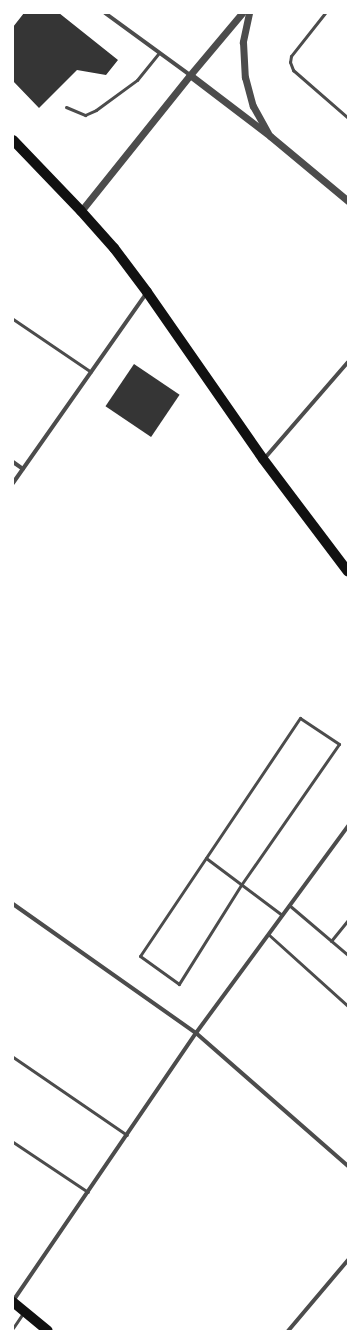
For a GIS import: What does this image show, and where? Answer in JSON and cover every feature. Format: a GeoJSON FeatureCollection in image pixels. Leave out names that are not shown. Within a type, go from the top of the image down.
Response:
{"type":"FeatureCollection","features":[{"type":"Feature","properties":{"kind":"main road"},"geometry":{"type":"LineString","coordinates":[[13,140],[114,248],[147,292],[263,459],[348,572]]}},
{"type":"Feature","properties":{"kind":"main road"},"geometry":{"type":"LineString","coordinates":[[13,1302],[48,1331]]}},
{"type":"Feature","properties":{"kind":"street"},"geometry":{"type":"LineString","coordinates":[[105,13],[270,136],[348,201]]}},
{"type":"Feature","properties":{"kind":"street"},"geometry":{"type":"LineString","coordinates":[[81,211],[190,75],[242,13]]}},
{"type":"Feature","properties":{"kind":"street"},"geometry":{"type":"LineString","coordinates":[[249,13],[243,42],[244,77],[253,106],[270,136]]}},
{"type":"Feature","properties":{"kind":"street"},"geometry":{"type":"LineString","coordinates":[[13,483],[147,292]]}},
{"type":"Feature","properties":{"kind":"street"},"geometry":{"type":"LineString","coordinates":[[263,459],[348,362]]}},
{"type":"Feature","properties":{"kind":"street"},"geometry":{"type":"LineString","coordinates":[[343,367],[348,371]]}},
{"type":"Feature","properties":{"kind":"street"},"geometry":{"type":"LineString","coordinates":[[13,462],[23,469]]}},
{"type":"Feature","properties":{"kind":"street"},"geometry":{"type":"LineString","coordinates":[[13,1302],[196,1033],[348,826]]}},
{"type":"Feature","properties":{"kind":"street"},"geometry":{"type":"LineString","coordinates":[[13,904],[196,1033],[348,1166]]}},
{"type":"Feature","properties":{"kind":"street"},"geometry":{"type":"LineString","coordinates":[[288,1331],[348,1260]]}},
{"type":"Feature","properties":{"kind":"lane"},"geometry":{"type":"LineString","coordinates":[[325,13],[291,56],[290,62],[294,70],[348,118]]}},
{"type":"Feature","properties":{"kind":"lane"},"geometry":{"type":"LineString","coordinates":[[66,107],[85,115],[96,110],[137,80],[159,53]]}},
{"type":"Feature","properties":{"kind":"lane"},"geometry":{"type":"LineString","coordinates":[[13,319],[91,372]]}},
{"type":"Feature","properties":{"kind":"lane"},"geometry":{"type":"LineString","coordinates":[[300,718],[339,744],[241,885],[179,984],[140,956],[300,718]]}},
{"type":"Feature","properties":{"kind":"lane"},"geometry":{"type":"LineString","coordinates":[[206,858],[282,915]]}},
{"type":"Feature","properties":{"kind":"lane"},"geometry":{"type":"LineString","coordinates":[[289,905],[348,955]]}},
{"type":"Feature","properties":{"kind":"lane"},"geometry":{"type":"LineString","coordinates":[[331,941],[348,920]]}},
{"type":"Feature","properties":{"kind":"lane"},"geometry":{"type":"LineString","coordinates":[[268,934],[348,1006]]}},
{"type":"Feature","properties":{"kind":"lane"},"geometry":{"type":"LineString","coordinates":[[13,1057],[127,1135]]}},
{"type":"Feature","properties":{"kind":"lane"},"geometry":{"type":"LineString","coordinates":[[13,1142],[88,1192]]}},
{"type":"Feature","properties":{"kind":"lane"},"geometry":{"type":"LineString","coordinates":[[13,1328],[24,1311]]}},
{"type":"Feature","properties":{"kind":"building"},"geometry":{"type":"Polygon","coordinates":[[[24,13],[59,13],[118,60],[106,75],[77,70],[39,108],[13,81],[13,27],[24,13]]]}},
{"type":"Feature","properties":{"kind":"building"},"geometry":{"type":"Polygon","coordinates":[[[134,364],[180,395],[151,437],[105,406],[134,364]]]}}]}
